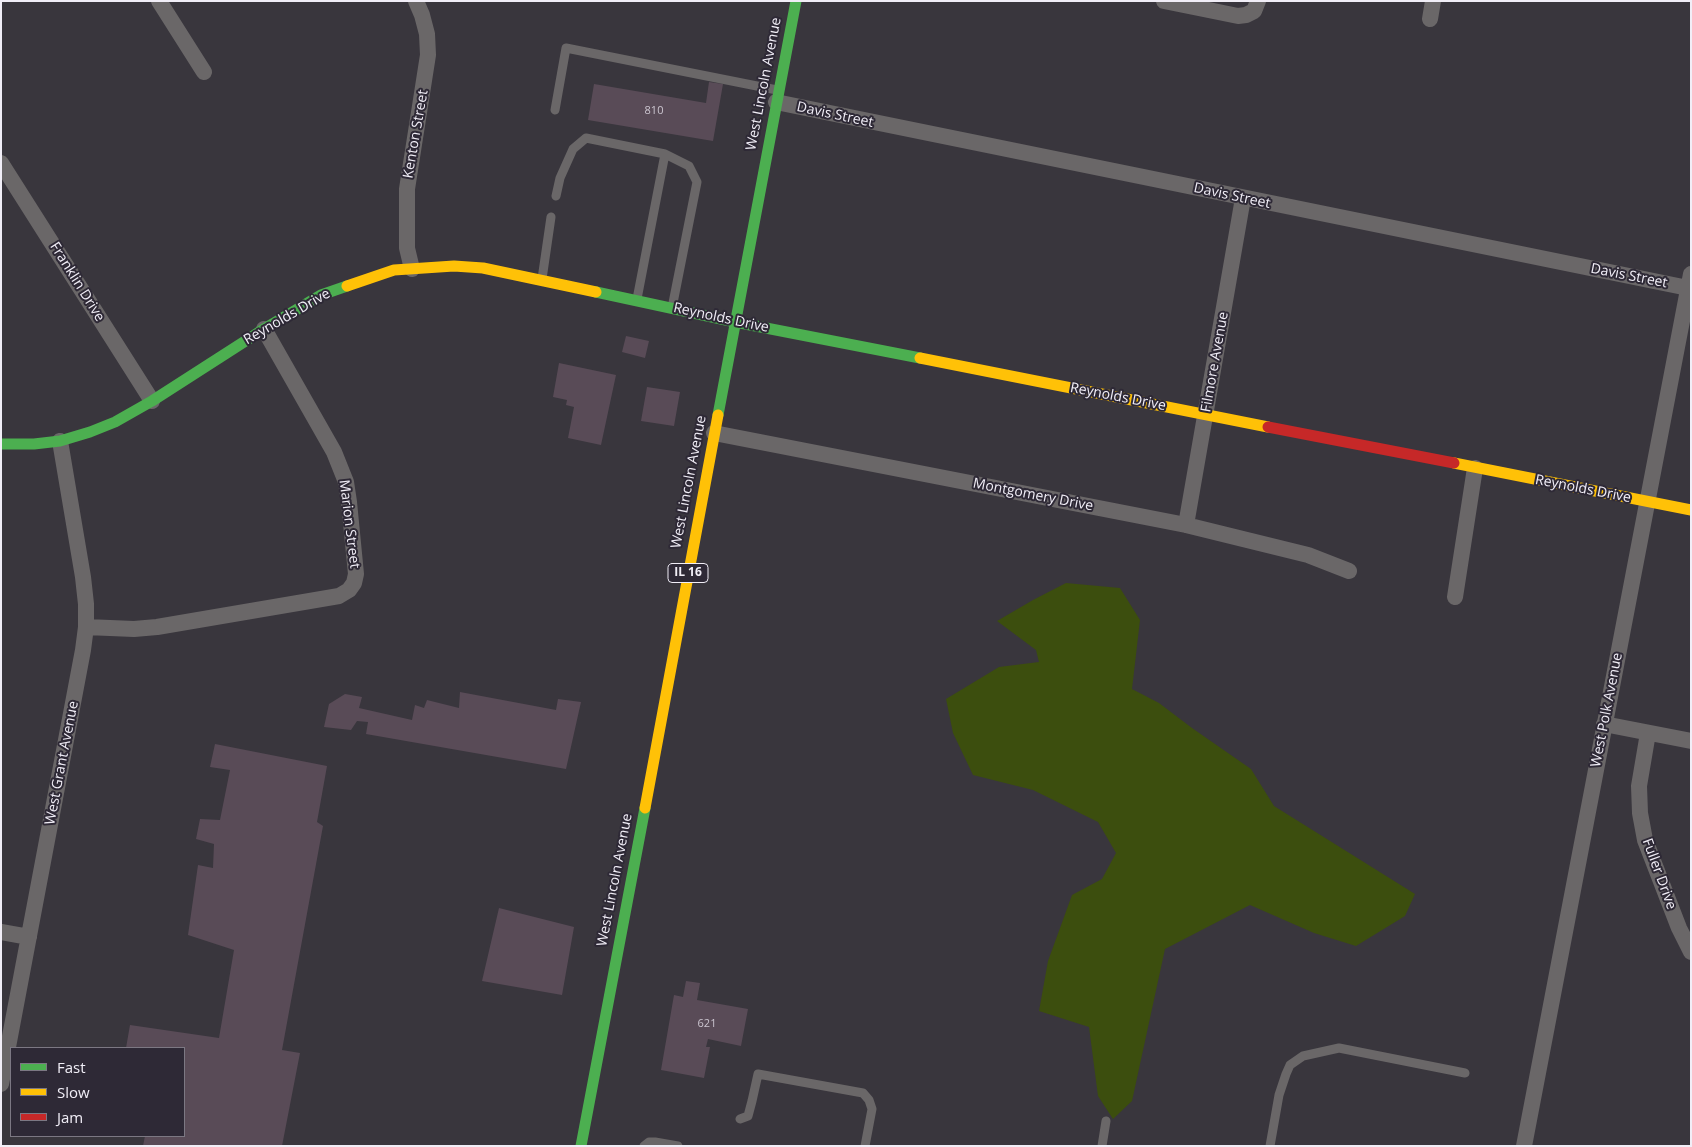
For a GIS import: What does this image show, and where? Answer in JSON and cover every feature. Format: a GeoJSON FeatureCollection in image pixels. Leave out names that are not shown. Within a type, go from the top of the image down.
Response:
{"type":"FeatureCollection","features":[{"type":"Feature","properties":{"kind":"street"},"geometry":{"type":"LineString","coordinates":[[159,1],[204,72]]}},
{"type":"Feature","properties":{"kind":"street","name":"Kenton Street"},"geometry":{"type":"LineString","coordinates":[[412,269],[407,248],[407,189],[428,55],[427,34],[416,1]]}},
{"type":"Feature","properties":{"kind":"street","name":"West Lincoln Avenue"},"geometry":{"type":"LineString","coordinates":[[581,1146],[796,1]]}},
{"type":"Feature","properties":{"kind":"street"},"geometry":{"type":"LineString","coordinates":[[1164,1],[1238,16],[1254,11],[1258,1]]}},
{"type":"Feature","properties":{"kind":"street"},"geometry":{"type":"LineString","coordinates":[[1430,19],[1433,1]]}},
{"type":"Feature","properties":{"kind":"street","name":"Davis Street"},"geometry":{"type":"LineString","coordinates":[[777,96],[1243,198],[1689,281]]}},
{"type":"Feature","properties":{"kind":"street","name":"Franklin Drive"},"geometry":{"type":"LineString","coordinates":[[1,163],[152,401]]}},
{"type":"Feature","properties":{"kind":"street","name":"Filmore Avenue"},"geometry":{"type":"LineString","coordinates":[[1186,525],[1243,198]]}},
{"type":"Feature","properties":{"kind":"street","name":"Reynolds Drive"},"geometry":{"type":"LineString","coordinates":[[1,444],[34,444],[60,441],[115,422],[152,401],[321,295],[394,270],[454,266],[483,268],[735,322],[1691,510]]}},
{"type":"Feature","properties":{"kind":"street","name":"West Polk Avenue"},"geometry":{"type":"LineString","coordinates":[[1524,1146],[1689,281]]}},
{"type":"Feature","properties":{"kind":"street","name":"Marion Street"},"geometry":{"type":"LineString","coordinates":[[86,627],[134,630],[157,627],[339,596],[350,590],[356,574],[350,502],[346,482],[334,452],[264,329]]}},
{"type":"Feature","properties":{"kind":"street","name":"Montgomery Drive"},"geometry":{"type":"LineString","coordinates":[[714,433],[1186,525],[1308,555],[1349,571]]}},
{"type":"Feature","properties":{"kind":"street","name":"West Grant Avenue"},"geometry":{"type":"LineString","coordinates":[[1,1084],[86,627],[83,577],[60,441]]}},
{"type":"Feature","properties":{"kind":"street"},"geometry":{"type":"LineString","coordinates":[[1455,597],[1475,468]]}},
{"type":"Feature","properties":{"kind":"street"},"geometry":{"type":"LineString","coordinates":[[1604,724],[1691,741]]}},
{"type":"Feature","properties":{"kind":"street","name":"Fuller Drive"},"geometry":{"type":"LineString","coordinates":[[1648,733],[1639,786],[1640,813],[1645,840],[1672,910],[1691,952]]}},
{"type":"Feature","properties":{"kind":"street"},"geometry":{"type":"LineString","coordinates":[[1,932],[29,938]]}},
{"type":"Feature","properties":{"kind":"lane"},"geometry":{"type":"LineString","coordinates":[[555,110],[566,48],[777,96]]}},
{"type":"Feature","properties":{"kind":"lane"},"geometry":{"type":"LineString","coordinates":[[556,196],[560,178],[573,148],[586,138],[665,154],[689,166],[697,182],[672,308]]}},
{"type":"Feature","properties":{"kind":"lane"},"geometry":{"type":"LineString","coordinates":[[636,301],[665,154]]}},
{"type":"Feature","properties":{"kind":"lane"},"geometry":{"type":"LineString","coordinates":[[542,281],[552,217]]}},
{"type":"Feature","properties":{"kind":"lane"},"geometry":{"type":"LineString","coordinates":[[1270,1146],[1286,1074],[1290,1065],[1303,1056],[1339,1048],[1465,1073]]}},
{"type":"Feature","properties":{"kind":"lane"},"geometry":{"type":"LineString","coordinates":[[740,1118],[748,1116],[758,1074],[863,1093],[869,1100],[872,1109],[865,1146]]}},
{"type":"Feature","properties":{"kind":"lane"},"geometry":{"type":"LineString","coordinates":[[1102,1146],[1106,1121]]}},
{"type":"Feature","properties":{"kind":"lane"},"geometry":{"type":"LineString","coordinates":[[644,1146],[649,1142],[655,1142],[678,1146]]}},
{"type":"Feature","properties":{"kind":"green space"},"geometry":{"type":"Polygon","coordinates":[[[1066,583],[1120,588],[1140,620],[1132,689],[1159,703],[1251,769],[1274,806],[1415,894],[1405,916],[1356,946],[1314,933],[1250,905],[1165,949],[1132,1101],[1113,1119],[1098,1096],[1089,1027],[1039,1011],[1048,961],[1072,895],[1102,879],[1116,853],[1098,822],[1033,790],[973,775],[953,733],[946,699],[999,667],[1039,662],[1036,650],[997,621],[1066,583]]]}},
{"type":"Feature","properties":{"kind":"building"},"geometry":{"type":"Polygon","coordinates":[[[709,82],[723,84],[713,141],[588,120],[594,84],[706,103],[709,82]]]}},
{"type":"Feature","properties":{"kind":"building"},"geometry":{"type":"Polygon","coordinates":[[[626,336],[649,341],[645,358],[622,352],[626,336]]]}},
{"type":"Feature","properties":{"kind":"building"},"geometry":{"type":"Polygon","coordinates":[[[559,363],[616,375],[601,445],[568,438],[574,407],[566,405],[567,400],[553,397],[559,363]]]}},
{"type":"Feature","properties":{"kind":"building"},"geometry":{"type":"Polygon","coordinates":[[[647,387],[680,392],[674,426],[641,421],[647,387]]]}},
{"type":"Feature","properties":{"kind":"building"},"geometry":{"type":"Polygon","coordinates":[[[460,692],[556,710],[558,699],[581,702],[566,769],[366,734],[368,722],[357,721],[351,730],[324,727],[329,704],[345,694],[362,697],[359,708],[412,720],[415,705],[424,708],[427,700],[459,708],[460,692]]]}},
{"type":"Feature","properties":{"kind":"building"},"geometry":{"type":"Polygon","coordinates":[[[215,744],[327,766],[317,822],[323,826],[282,1050],[300,1053],[282,1146],[143,1146],[145,1137],[185,1137],[185,1047],[126,1047],[130,1025],[219,1038],[234,950],[188,935],[198,865],[213,868],[214,844],[196,839],[200,819],[220,820],[230,770],[210,767],[215,744]]]}},
{"type":"Feature","properties":{"kind":"building"},"geometry":{"type":"Polygon","coordinates":[[[499,908],[574,927],[562,995],[482,981],[499,908]]]}},
{"type":"Feature","properties":{"kind":"building"},"geometry":{"type":"Polygon","coordinates":[[[686,981],[700,983],[697,1000],[748,1009],[741,1046],[708,1039],[706,1047],[710,1047],[704,1078],[661,1070],[674,995],[683,997],[686,981]]]}},
{"type":"Feature","properties":{"kind":"traffic: fast"},"geometry":{"type":"LineString","coordinates":[[718,415],[796,1]]}},
{"type":"Feature","properties":{"kind":"traffic: fast"},"geometry":{"type":"LineString","coordinates":[[1,444],[34,444],[60,441],[115,422],[152,401],[321,295],[347,286]]}},
{"type":"Feature","properties":{"kind":"traffic: fast"},"geometry":{"type":"LineString","coordinates":[[596,292],[735,322],[920,358]]}},
{"type":"Feature","properties":{"kind":"traffic: fast"},"geometry":{"type":"LineString","coordinates":[[581,1146],[645,808]]}},
{"type":"Feature","properties":{"kind":"traffic: slow"},"geometry":{"type":"LineString","coordinates":[[347,286],[394,270],[454,266],[483,268],[596,292]]}},
{"type":"Feature","properties":{"kind":"traffic: slow"},"geometry":{"type":"LineString","coordinates":[[920,358],[1268,427]]}},
{"type":"Feature","properties":{"kind":"traffic: slow"},"geometry":{"type":"LineString","coordinates":[[645,808],[718,415]]}},
{"type":"Feature","properties":{"kind":"traffic: slow"},"geometry":{"type":"LineString","coordinates":[[1454,463],[1691,510]]}},
{"type":"Feature","properties":{"kind":"traffic: jam"},"geometry":{"type":"LineString","coordinates":[[1268,427],[1454,463]]}}]}
